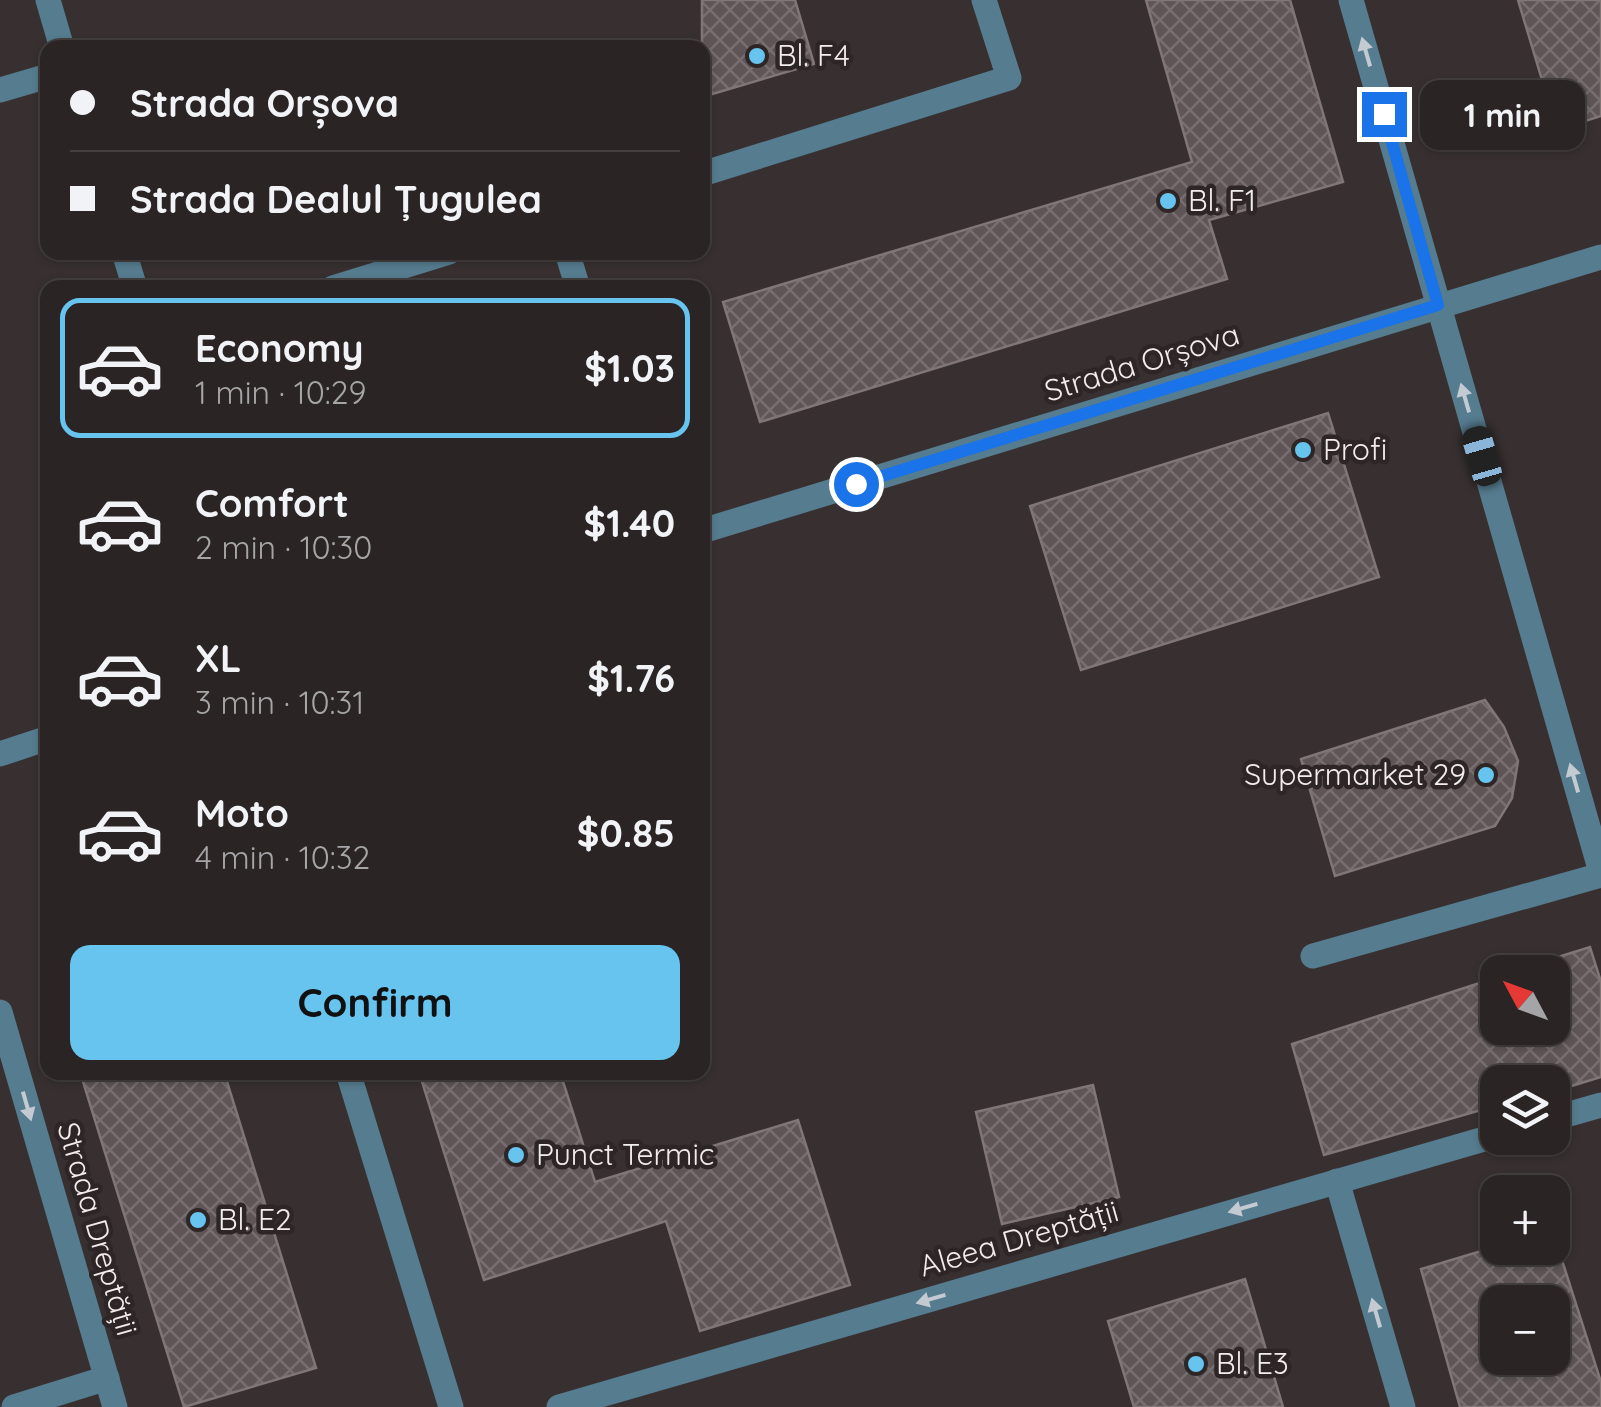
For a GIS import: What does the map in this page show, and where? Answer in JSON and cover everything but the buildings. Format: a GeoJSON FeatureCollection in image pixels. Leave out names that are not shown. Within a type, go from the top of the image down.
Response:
{"type":"FeatureCollection","features":[{"type":"Feature","properties":{"kind":"street"},"geometry":{"type":"LineString","coordinates":[[48,0],[60,40]]}},
{"type":"Feature","properties":{"kind":"street"},"geometry":{"type":"LineString","coordinates":[[710,171],[1009,78],[984,0]]}},
{"type":"Feature","properties":{"kind":"street"},"geometry":{"type":"LineString","coordinates":[[1313,956],[1601,874],[1352,0]]}},
{"type":"Feature","properties":{"kind":"street"},"geometry":{"type":"LineString","coordinates":[[0,90],[40,78]]}},
{"type":"Feature","properties":{"kind":"street","name":"Strada Orșova"},"geometry":{"type":"LineString","coordinates":[[710,529],[1601,257]]}},
{"type":"Feature","properties":{"kind":"street"},"geometry":{"type":"LineString","coordinates":[[359,280],[423,260]]}},
{"type":"Feature","properties":{"kind":"street"},"geometry":{"type":"LineString","coordinates":[[0,754],[40,741]]}},
{"type":"Feature","properties":{"kind":"street","name":"Strada Dreptății"},"geometry":{"type":"LineString","coordinates":[[0,1012],[115,1407]]}},
{"type":"Feature","properties":{"kind":"street"},"geometry":{"type":"LineString","coordinates":[[350,1080],[451,1407]]}},
{"type":"Feature","properties":{"kind":"street"},"geometry":{"type":"LineString","coordinates":[[1570,1114],[1601,1105]]}},
{"type":"Feature","properties":{"kind":"street","name":"Aleea Dreptății"},"geometry":{"type":"LineString","coordinates":[[558,1407],[1480,1140]]}},
{"type":"Feature","properties":{"kind":"street"},"geometry":{"type":"LineString","coordinates":[[1337,1181],[1403,1407]]}},
{"type":"Feature","properties":{"kind":"street"},"geometry":{"type":"LineString","coordinates":[[14,1407],[107,1378]]}},
{"type":"Feature","properties":{"kind":"place","name":"Bl. F4"},"geometry":{"type":"Point","coordinates":[757,56]}},
{"type":"Feature","properties":{"kind":"place","name":"Bl. F1"},"geometry":{"type":"Point","coordinates":[1168,201]}},
{"type":"Feature","properties":{"kind":"place","name":"Profi"},"geometry":{"type":"Point","coordinates":[1303,450]}},
{"type":"Feature","properties":{"kind":"place","name":"Supermarket 29"},"geometry":{"type":"Point","coordinates":[1486,775]}},
{"type":"Feature","properties":{"kind":"place","name":"Punct Termic"},"geometry":{"type":"Point","coordinates":[516,1155]}},
{"type":"Feature","properties":{"kind":"place","name":"Bl. E2"},"geometry":{"type":"Point","coordinates":[198,1220]}},
{"type":"Feature","properties":{"kind":"place","name":"Bl. E3"},"geometry":{"type":"Point","coordinates":[1196,1364]}},
{"type":"Feature","properties":{"kind":"route"},"geometry":{"type":"LineString","coordinates":[[856,484],[1438,305],[1384,114]]}}]}
